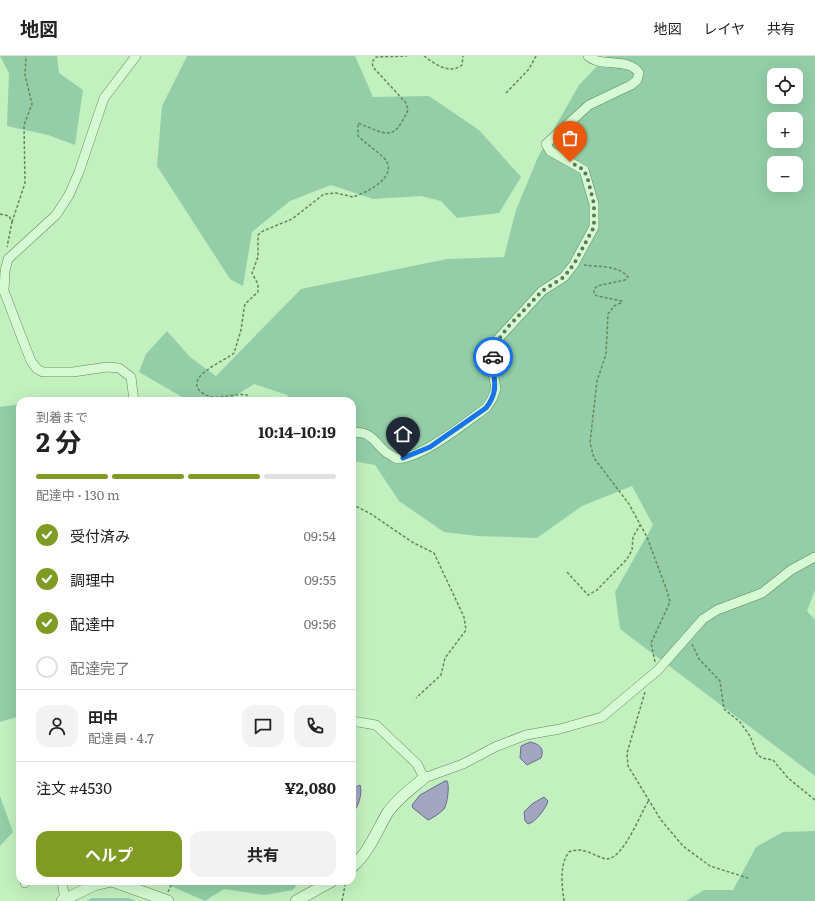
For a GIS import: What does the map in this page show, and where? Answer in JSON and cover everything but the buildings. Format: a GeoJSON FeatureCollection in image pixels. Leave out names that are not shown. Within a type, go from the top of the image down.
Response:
{"type":"FeatureCollection","features":[{"type":"Feature","properties":{"kind":"street"},"geometry":{"type":"LineString","coordinates":[[134,397],[131,377],[118,368],[43,372],[37,369],[27,351],[4,291],[5,271],[8,260],[56,214],[69,195],[79,172],[104,98],[136,56]]}},
{"type":"Feature","properties":{"kind":"street"},"geometry":{"type":"LineString","coordinates":[[356,433],[362,432],[370,436],[395,458],[403,458],[430,447],[486,408],[492,399],[496,389],[492,367],[493,352],[498,340],[542,291],[564,277],[574,264],[594,227],[594,204],[584,170],[550,151],[546,144],[589,105],[631,85],[637,80],[639,73],[636,68],[629,65],[594,61],[588,56]]}},
{"type":"Feature","properties":{"kind":"street"},"geometry":{"type":"LineString","coordinates":[[356,863],[363,856],[389,812],[402,796],[424,778],[462,764],[495,747],[526,735],[560,729],[602,717],[658,670],[703,619],[717,610],[762,593],[791,570],[815,557]]}},
{"type":"Feature","properties":{"kind":"street"},"geometry":{"type":"LineString","coordinates":[[356,722],[376,725],[417,764],[424,778]]}},
{"type":"Feature","properties":{"kind":"street"},"geometry":{"type":"LineString","coordinates":[[62,885],[64,900],[94,885]]}},
{"type":"Feature","properties":{"kind":"street"},"geometry":{"type":"LineString","coordinates":[[123,885],[168,901]]}},
{"type":"Feature","properties":{"kind":"street"},"geometry":{"type":"LineString","coordinates":[[296,901],[325,885]]}},
{"type":"Feature","properties":{"kind":"path"},"geometry":{"type":"LineString","coordinates":[[7,249],[12,222],[25,183],[24,125],[32,104],[25,75],[26,56]]}},
{"type":"Feature","properties":{"kind":"path"},"geometry":{"type":"LineString","coordinates":[[246,397],[247,395],[242,394],[214,397],[206,396],[198,389],[197,382],[200,374],[234,353],[245,304],[258,292],[258,284],[252,273],[258,257],[258,235],[263,231],[292,219],[324,194],[336,192],[354,197],[381,182],[389,171],[389,166],[384,158],[358,136],[358,123],[386,134],[393,133],[399,128],[408,110],[406,103],[373,67],[372,62],[376,57],[407,56]]}},
{"type":"Feature","properties":{"kind":"path"},"geometry":{"type":"LineString","coordinates":[[424,56],[435,64],[450,70],[456,70],[462,65],[462,56]]}},
{"type":"Feature","properties":{"kind":"path"},"geometry":{"type":"LineString","coordinates":[[506,93],[529,69],[536,56]]}},
{"type":"Feature","properties":{"kind":"path"},"geometry":{"type":"LineString","coordinates":[[0,214],[9,216],[12,222]]}},
{"type":"Feature","properties":{"kind":"path"},"geometry":{"type":"LineString","coordinates":[[574,264],[614,269],[624,272],[628,277],[625,280],[597,286],[594,290],[594,294],[597,296],[622,301],[621,304],[614,306],[608,314],[606,354],[597,380],[590,443],[594,458],[629,504],[640,524],[663,577],[670,602],[651,643],[658,670]]}},
{"type":"Feature","properties":{"kind":"path"},"geometry":{"type":"LineString","coordinates":[[356,506],[371,514],[412,542],[434,553],[464,617],[466,630],[445,658],[441,675],[416,698]]}},
{"type":"Feature","properties":{"kind":"path"},"geometry":{"type":"LineString","coordinates":[[567,572],[588,595],[597,590],[628,559],[632,550],[633,537],[640,524]]}},
{"type":"Feature","properties":{"kind":"path"},"geometry":{"type":"LineString","coordinates":[[689,634],[699,658],[720,681],[724,709],[740,722],[750,736],[757,754],[762,758],[773,760],[788,778],[815,800]]}},
{"type":"Feature","properties":{"kind":"path"},"geometry":{"type":"LineString","coordinates":[[645,692],[627,753],[626,763],[649,800],[683,846],[710,866],[748,878]]}},
{"type":"Feature","properties":{"kind":"path"},"geometry":{"type":"LineString","coordinates":[[564,901],[563,866],[564,860],[569,852],[577,850],[603,858],[613,857],[620,851],[628,840],[649,800]]}},
{"type":"Feature","properties":{"kind":"path"},"geometry":{"type":"LineString","coordinates":[[342,901],[345,885]]}},
{"type":"Feature","properties":{"kind":"green space"},"geometry":{"type":"Polygon","coordinates":[[[0,56],[57,56],[59,73],[83,90],[75,145],[48,135],[7,126],[9,73],[0,56]]]}},
{"type":"Feature","properties":{"kind":"green space"},"geometry":{"type":"Polygon","coordinates":[[[187,56],[355,56],[373,97],[429,96],[479,130],[521,177],[499,213],[457,218],[441,201],[421,196],[373,199],[331,185],[290,201],[252,232],[243,286],[230,279],[157,166],[162,106],[187,56]]]}},
{"type":"Feature","properties":{"kind":"green space"},"geometry":{"type":"Polygon","coordinates":[[[607,56],[815,56],[815,590],[807,611],[815,620],[815,776],[620,629],[615,592],[653,525],[632,486],[582,506],[537,538],[477,536],[444,532],[399,501],[375,465],[356,462],[356,397],[288,397],[287,395],[254,384],[233,397],[182,397],[139,372],[146,354],[167,331],[190,357],[216,376],[301,289],[447,259],[504,257],[516,210],[538,157],[579,85],[607,56]]]}},
{"type":"Feature","properties":{"kind":"green space"},"geometry":{"type":"Polygon","coordinates":[[[16,405],[16,717],[0,722],[0,407],[16,405]]]}},
{"type":"Feature","properties":{"kind":"green space"},"geometry":{"type":"Polygon","coordinates":[[[0,796],[13,832],[0,846],[0,796]]]}},
{"type":"Feature","properties":{"kind":"green space"},"geometry":{"type":"Polygon","coordinates":[[[815,831],[815,901],[686,901],[704,890],[733,890],[756,847],[783,832],[815,831]]]}},
{"type":"Feature","properties":{"kind":"green space"},"geometry":{"type":"Polygon","coordinates":[[[169,885],[296,885],[293,890],[264,895],[224,889],[205,901],[169,885]]]}},
{"type":"Feature","properties":{"kind":"green space"},"geometry":{"type":"Polygon","coordinates":[[[92,898],[129,898],[136,901],[87,901],[92,898]]]}},
{"type":"Feature","properties":{"kind":"water"},"geometry":{"type":"Polygon","coordinates":[[[530,742],[536,744],[542,749],[542,755],[541,758],[527,765],[520,758],[521,746],[530,742]]]}},
{"type":"Feature","properties":{"kind":"water"},"geometry":{"type":"Polygon","coordinates":[[[445,781],[448,783],[448,795],[445,807],[438,814],[428,820],[413,808],[412,805],[420,795],[445,781]]]}},
{"type":"Feature","properties":{"kind":"water"},"geometry":{"type":"Polygon","coordinates":[[[360,785],[361,792],[356,808],[356,787],[360,785]]]}},
{"type":"Feature","properties":{"kind":"water"},"geometry":{"type":"Polygon","coordinates":[[[544,797],[548,801],[545,807],[537,818],[528,824],[525,821],[524,812],[532,804],[544,797]]]}},
{"type":"Feature","properties":{"kind":"way so far"},"geometry":{"type":"LineString","coordinates":[[493,357],[493,352],[498,340],[508,327],[542,291],[564,277],[574,264],[594,227],[596,216],[588,180],[584,170],[570,162]]}},
{"type":"Feature","properties":{"kind":"route"},"geometry":{"type":"LineString","coordinates":[[403,458],[426,450],[486,408],[496,389],[492,367],[493,357]]}}]}
